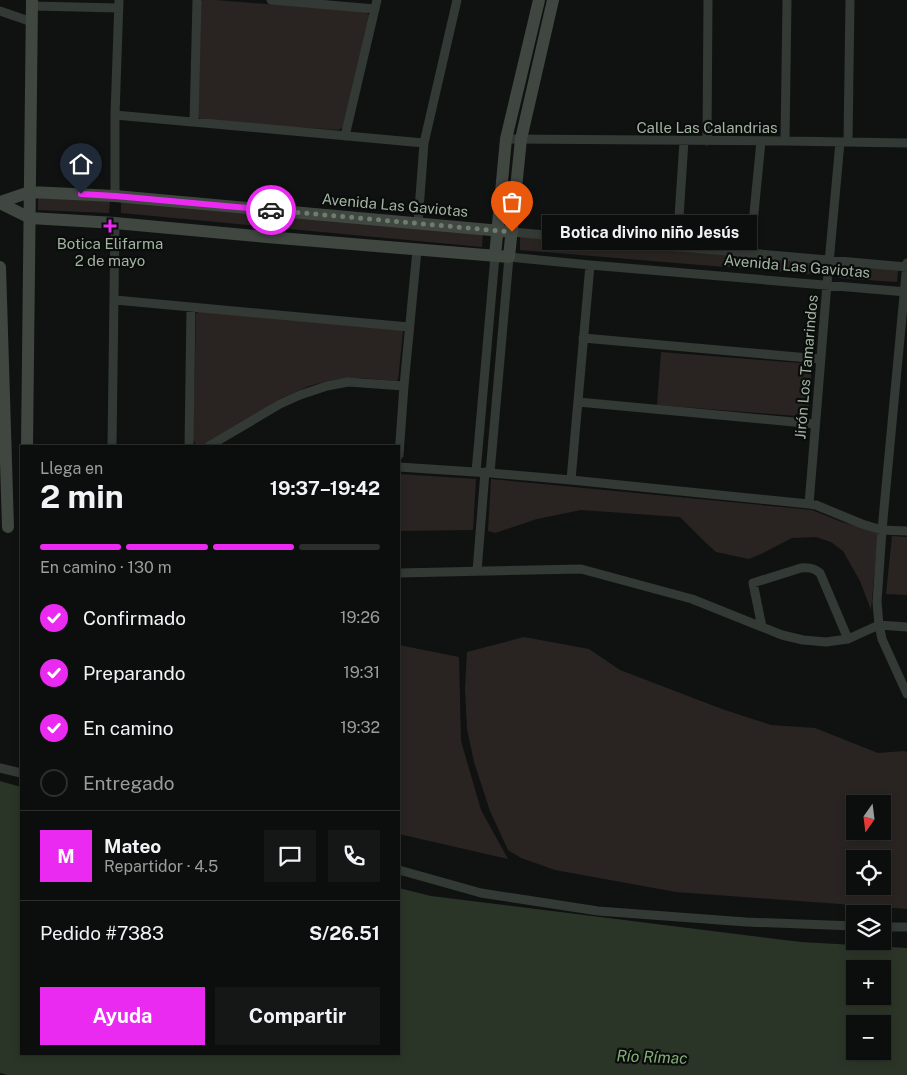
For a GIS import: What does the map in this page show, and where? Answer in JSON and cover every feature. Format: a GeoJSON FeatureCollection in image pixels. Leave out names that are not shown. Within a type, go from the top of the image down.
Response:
{"type":"FeatureCollection","features":[{"type":"Feature","properties":{"kind":"street"},"geometry":{"type":"LineString","coordinates":[[194,122],[197,0]]}},
{"type":"Feature","properties":{"kind":"street"},"geometry":{"type":"LineString","coordinates":[[270,0],[376,4],[346,136]]}},
{"type":"Feature","properties":{"kind":"street"},"geometry":{"type":"LineString","coordinates":[[418,224],[424,143],[457,0]]}},
{"type":"Feature","properties":{"kind":"street"},"geometry":{"type":"LineString","coordinates":[[477,571],[482,520],[495,256],[506,139],[539,0]]}},
{"type":"Feature","properties":{"kind":"street"},"geometry":{"type":"LineString","coordinates":[[483,472],[510,257],[521,139],[553,0]]}},
{"type":"Feature","properties":{"kind":"street"},"geometry":{"type":"LineString","coordinates":[[707,141],[708,0]]}},
{"type":"Feature","properties":{"kind":"street"},"geometry":{"type":"LineString","coordinates":[[786,141],[787,0]]}},
{"type":"Feature","properties":{"kind":"street","name":"Jirón Los Tamarindos"},"geometry":{"type":"LineString","coordinates":[[808,504],[829,260],[844,142],[850,0]]}},
{"type":"Feature","properties":{"kind":"street"},"geometry":{"type":"LineString","coordinates":[[27,445],[32,3],[119,4],[114,115],[115,196]]}},
{"type":"Feature","properties":{"kind":"street"},"geometry":{"type":"LineString","coordinates":[[0,11],[32,22]]}},
{"type":"Feature","properties":{"kind":"street"},"geometry":{"type":"LineString","coordinates":[[114,115],[424,143]]}},
{"type":"Feature","properties":{"kind":"street","name":"Calle Las Calandrias"},"geometry":{"type":"LineString","coordinates":[[506,139],[907,143]]}},
{"type":"Feature","properties":{"kind":"street"},"geometry":{"type":"LineString","coordinates":[[677,247],[684,141]]}},
{"type":"Feature","properties":{"kind":"street"},"geometry":{"type":"LineString","coordinates":[[750,254],[761,141]]}},
{"type":"Feature","properties":{"kind":"street","name":"Avenida Las Gaviotas"},"geometry":{"type":"LineString","coordinates":[[0,202],[30,192],[115,196],[907,267]]}},
{"type":"Feature","properties":{"kind":"street","name":"Avenida Las Gaviotas"},"geometry":{"type":"LineString","coordinates":[[0,202],[30,218],[115,222],[267,237],[906,292]]}},
{"type":"Feature","properties":{"kind":"street"},"geometry":{"type":"LineString","coordinates":[[267,237],[269,210]]}},
{"type":"Feature","properties":{"kind":"street"},"geometry":{"type":"LineString","coordinates":[[112,445],[115,222]]}},
{"type":"Feature","properties":{"kind":"street"},"geometry":{"type":"LineString","coordinates":[[400,445],[417,250]]}},
{"type":"Feature","properties":{"kind":"street"},"geometry":{"type":"LineString","coordinates":[[907,263],[906,292],[882,530],[877,600],[882,639],[907,694]]}},
{"type":"Feature","properties":{"kind":"street"},"geometry":{"type":"LineString","coordinates":[[571,480],[590,265]]}},
{"type":"Feature","properties":{"kind":"street"},"geometry":{"type":"LineString","coordinates":[[0,267],[8,527]]}},
{"type":"Feature","properties":{"kind":"street"},"geometry":{"type":"LineString","coordinates":[[115,300],[409,327]]}},
{"type":"Feature","properties":{"kind":"street"},"geometry":{"type":"LineString","coordinates":[[189,445],[192,307]]}},
{"type":"Feature","properties":{"kind":"street"},"geometry":{"type":"LineString","coordinates":[[584,338],[820,359]]}},
{"type":"Feature","properties":{"kind":"street"},"geometry":{"type":"LineString","coordinates":[[211,445],[280,404],[327,386],[348,382],[404,386]]}},
{"type":"Feature","properties":{"kind":"street"},"geometry":{"type":"LineString","coordinates":[[578,402],[815,424]]}},
{"type":"Feature","properties":{"kind":"street"},"geometry":{"type":"LineString","coordinates":[[400,467],[571,480],[816,505],[882,530],[907,531]]}},
{"type":"Feature","properties":{"kind":"street"},"geometry":{"type":"LineString","coordinates":[[762,626],[753,583],[802,568],[815,568],[820,573],[848,639]]}},
{"type":"Feature","properties":{"kind":"street"},"geometry":{"type":"LineString","coordinates":[[400,573],[581,569],[692,600],[782,635],[803,640],[826,642],[848,639],[879,625],[907,627]]}},
{"type":"Feature","properties":{"kind":"street"},"geometry":{"type":"LineString","coordinates":[[0,768],[20,773]]}},
{"type":"Feature","properties":{"kind":"street"},"geometry":{"type":"LineString","coordinates":[[400,870],[481,892],[598,911],[746,922],[846,926]]}},
{"type":"Feature","properties":{"kind":"street"},"geometry":{"type":"LineString","coordinates":[[891,927],[907,926]]}},
{"type":"Feature","properties":{"kind":"shaded area"},"geometry":{"type":"Polygon","coordinates":[[[200,1],[366,12],[369,15],[343,127],[339,130],[201,121],[198,116],[200,1]]]}},
{"type":"Feature","properties":{"kind":"shaded area"},"geometry":{"type":"Polygon","coordinates":[[[38,198],[110,201],[109,213],[38,210],[38,198]]]}},
{"type":"Feature","properties":{"kind":"shaded area"},"geometry":{"type":"Polygon","coordinates":[[[121,200],[258,213],[258,226],[121,213],[121,200]]]}},
{"type":"Feature","properties":{"kind":"shaded area"},"geometry":{"type":"Polygon","coordinates":[[[280,215],[483,233],[482,247],[279,228],[280,215]]]}},
{"type":"Feature","properties":{"kind":"shaded area"},"geometry":{"type":"Polygon","coordinates":[[[520,236],[821,263],[820,275],[520,250],[520,236]]]}},
{"type":"Feature","properties":{"kind":"shaded area"},"geometry":{"type":"Polygon","coordinates":[[[839,265],[898,269],[897,282],[838,278],[839,265]]]}},
{"type":"Feature","properties":{"kind":"shaded area"},"geometry":{"type":"Polygon","coordinates":[[[199,311],[402,329],[398,380],[361,378],[333,380],[309,386],[280,399],[206,444],[196,445],[193,440],[196,314],[199,311]]]}},
{"type":"Feature","properties":{"kind":"shaded area"},"geometry":{"type":"Polygon","coordinates":[[[661,352],[812,364],[808,417],[657,405],[661,352]]]}},
{"type":"Feature","properties":{"kind":"shaded area"},"geometry":{"type":"Polygon","coordinates":[[[400,474],[476,479],[473,530],[400,531],[400,474]]]}},
{"type":"Feature","properties":{"kind":"shaded area"},"geometry":{"type":"Polygon","coordinates":[[[491,479],[812,510],[839,521],[878,533],[871,610],[860,581],[843,551],[831,542],[816,537],[792,538],[749,559],[716,552],[680,517],[581,510],[537,519],[495,533],[488,531],[491,479]]]}},
{"type":"Feature","properties":{"kind":"shaded area"},"geometry":{"type":"Polygon","coordinates":[[[892,536],[907,537],[907,595],[886,594],[892,536]]]}},
{"type":"Feature","properties":{"kind":"shaded area"},"geometry":{"type":"Polygon","coordinates":[[[524,637],[589,649],[620,670],[722,709],[771,725],[815,728],[878,753],[907,752],[907,909],[891,908],[891,905],[853,905],[676,892],[555,870],[521,858],[508,850],[490,811],[474,762],[467,729],[465,689],[467,652],[524,637]]]}},
{"type":"Feature","properties":{"kind":"shaded area"},"geometry":{"type":"Polygon","coordinates":[[[400,645],[459,657],[461,741],[481,810],[508,859],[400,834],[400,645]]]}},
{"type":"Feature","properties":{"kind":"water","name":"Río Rímac"},"geometry":{"type":"Polygon","coordinates":[[[0,781],[20,787],[20,1055],[400,1055],[400,888],[431,896],[801,942],[846,945],[846,950],[907,948],[907,1075],[7,1075],[0,1073],[0,781]]]}},
{"type":"Feature","properties":{"kind":"way so far"},"geometry":{"type":"LineString","coordinates":[[271,210],[512,232]]}},
{"type":"Feature","properties":{"kind":"place","name":"Botica Elifarma 2 de mayo"},"geometry":{"type":"Point","coordinates":[110,226]}},
{"type":"Feature","properties":{"kind":"place","name":"Botica divino niño Jesús"},"geometry":{"type":"Point","coordinates":[512,232]}},
{"type":"Feature","properties":{"kind":"route"},"geometry":{"type":"LineString","coordinates":[[81,194],[271,210]]}}]}
